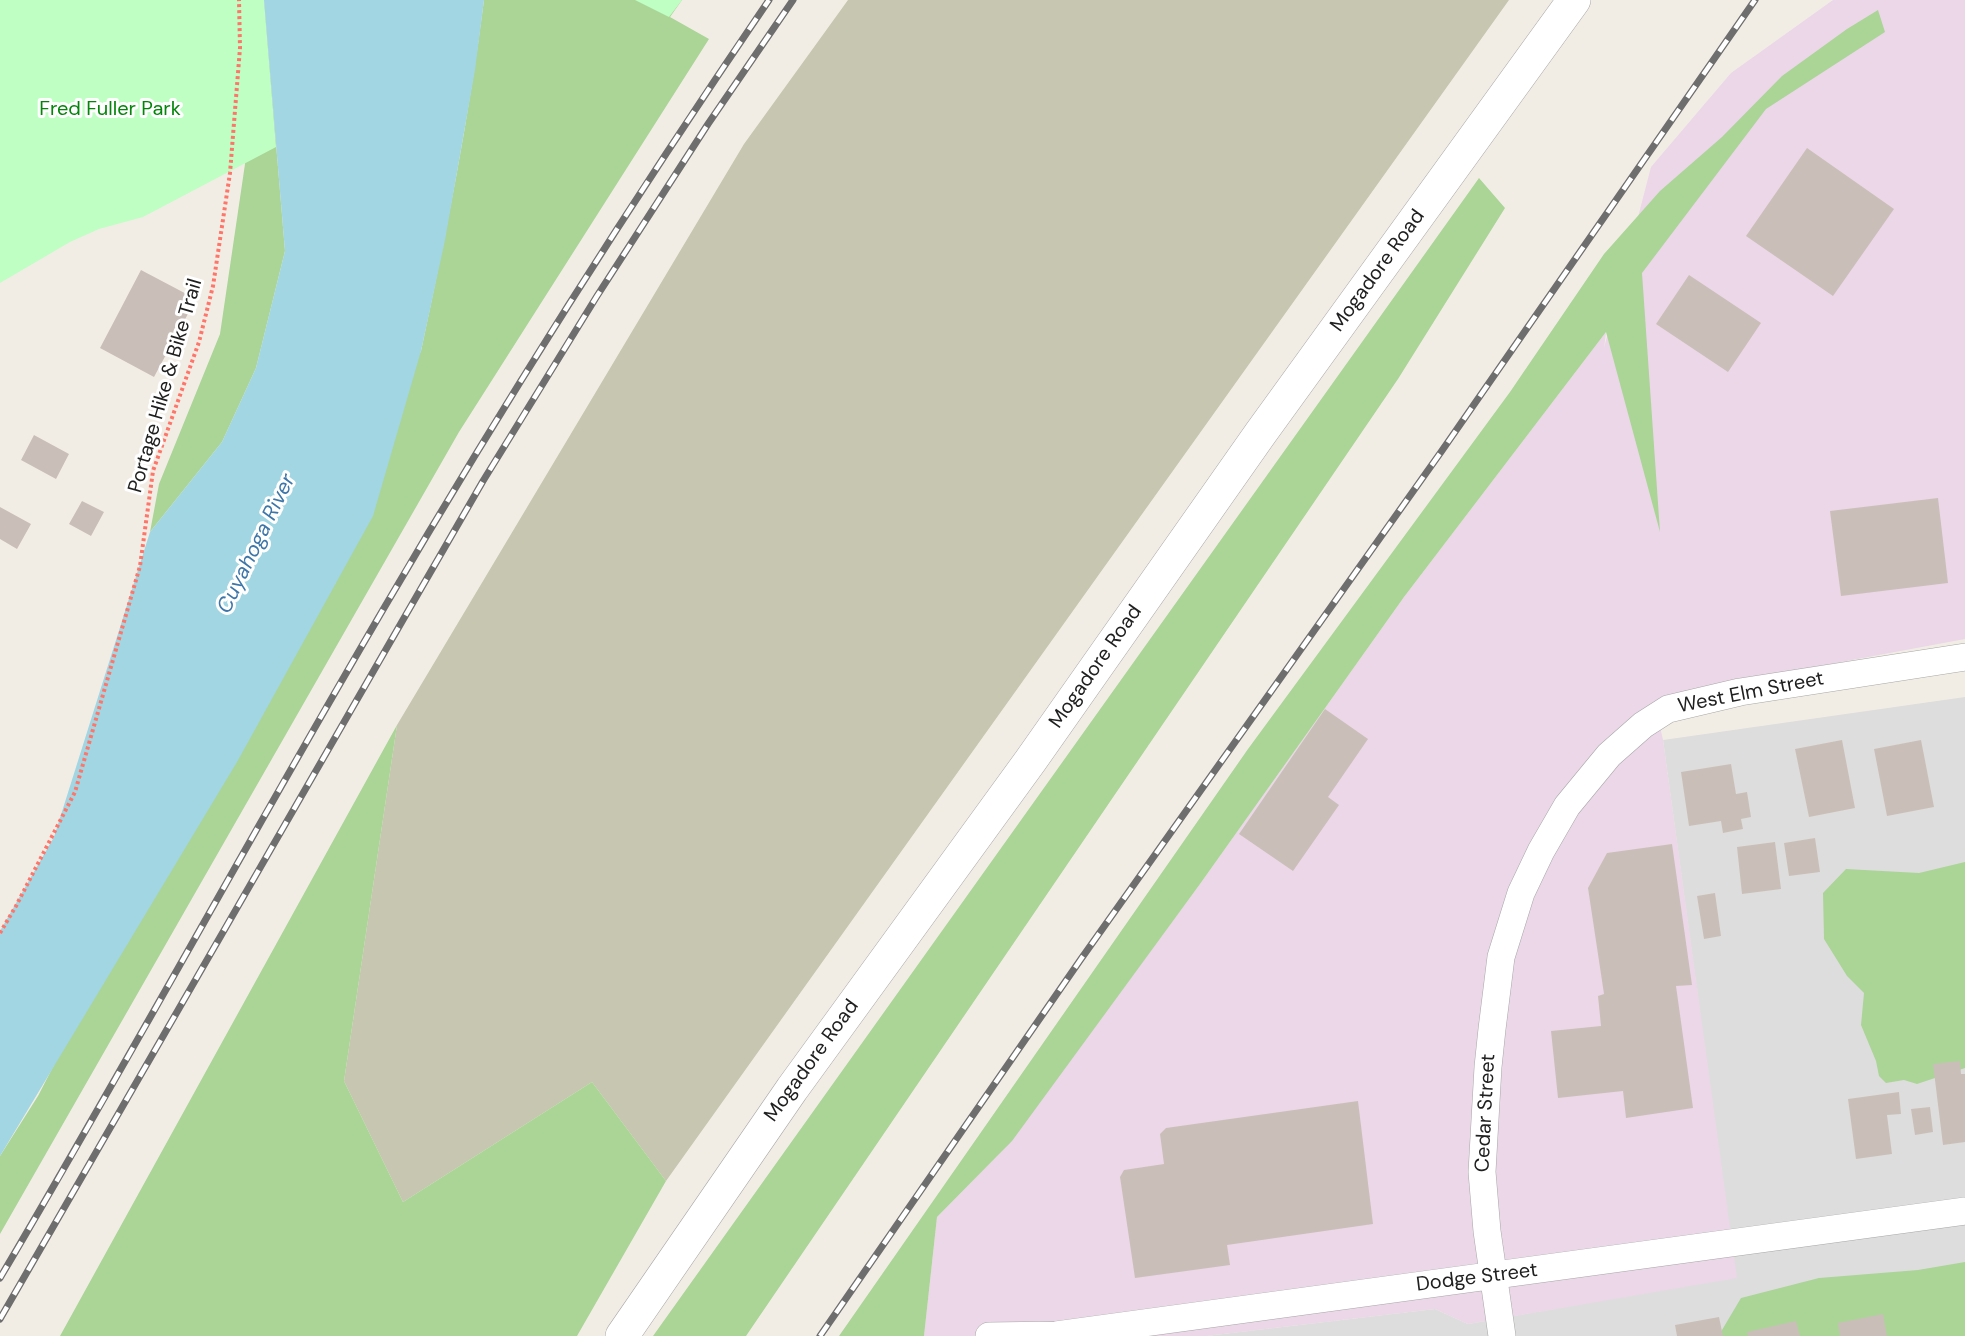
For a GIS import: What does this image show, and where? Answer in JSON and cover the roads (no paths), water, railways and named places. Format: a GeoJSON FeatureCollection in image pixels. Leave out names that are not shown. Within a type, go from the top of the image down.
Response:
{"type":"FeatureCollection","features":[{"type":"Feature","properties":{"kind":"street","name":"Mogadore Road"},"geometry":{"type":"LineString","coordinates":[[622,1336],[792,1089],[1031,760],[1260,434],[1574,0]]}},
{"type":"Feature","properties":{"kind":"street","name":"West Elm Street"},"geometry":{"type":"LineString","coordinates":[[1521,893],[1541,851],[1567,806],[1609,755],[1643,725],[1668,709],[1740,692],[1965,657]]}},
{"type":"Feature","properties":{"kind":"street","name":"Cedar Street"},"geometry":{"type":"LineString","coordinates":[[1502,1336],[1487,1231],[1482,1172],[1488,1067],[1501,957],[1521,893]]}},
{"type":"Feature","properties":{"kind":"street","name":"Dodge Street"},"geometry":{"type":"LineString","coordinates":[[989,1336],[1056,1335],[1965,1211]]}},
{"type":"Feature","properties":{"kind":"water","name":"Cuyahoga River"},"geometry":{"type":"Polygon","coordinates":[[[264,0],[484,0],[475,70],[445,240],[421,351],[373,516],[237,762],[0,1156],[0,931],[54,837],[150,532],[222,442],[256,368],[285,251],[264,0]]]}},
{"type":"Feature","properties":{"kind":"railway"},"geometry":{"type":"LineString","coordinates":[[0,1278],[336,691],[476,454],[669,149],[769,0]]}},
{"type":"Feature","properties":{"kind":"railway"},"geometry":{"type":"LineString","coordinates":[[0,1319],[483,481],[597,296],[708,124],[793,0]]}},
{"type":"Feature","properties":{"kind":"railway"},"geometry":{"type":"LineString","coordinates":[[820,1336],[1081,959],[1441,452],[1755,0]]}},
{"type":"Feature","properties":{"kind":"park label","name":"Fred Fuller Park"},"geometry":{"type":"Point","coordinates":[110,110]}}]}
